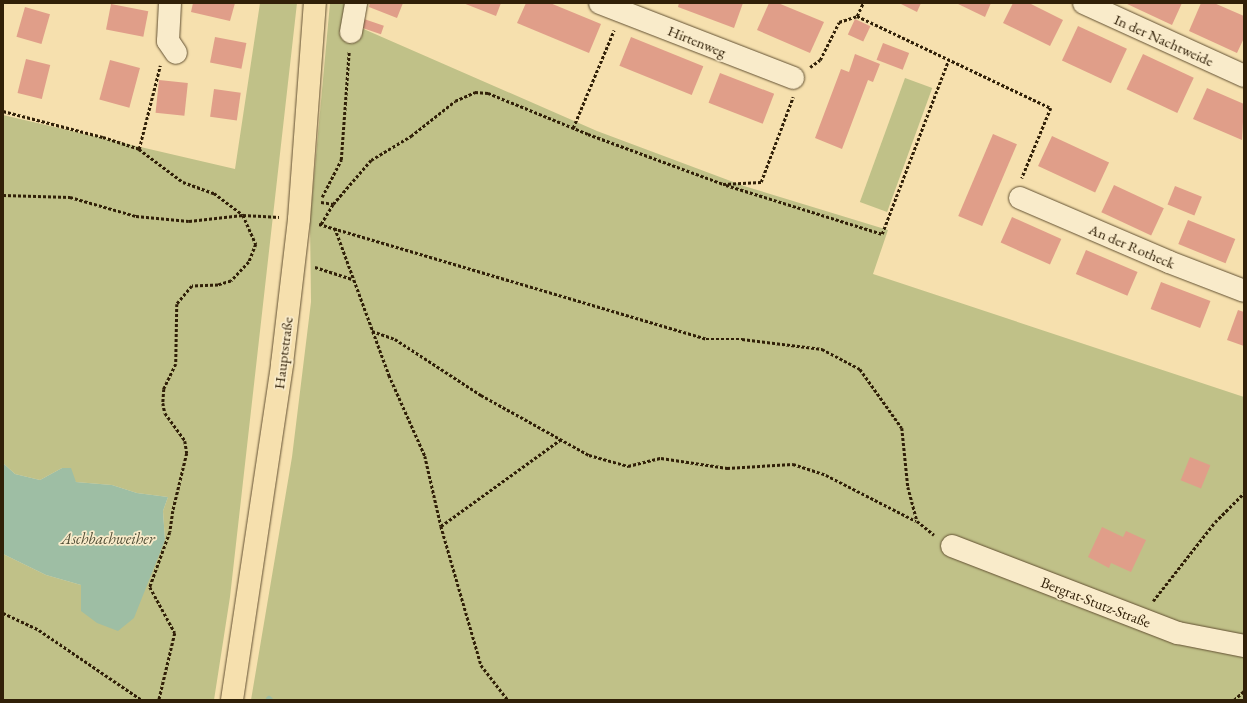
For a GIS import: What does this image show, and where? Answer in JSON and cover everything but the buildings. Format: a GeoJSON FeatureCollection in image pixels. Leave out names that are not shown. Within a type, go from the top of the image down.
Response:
{"type":"FeatureCollection","features":[{"type":"Feature","properties":{"kind":"main road","name":"Hauptstraße"},"geometry":{"type":"LineString","coordinates":[[232,700],[282,364],[299,219],[316,3]]}},
{"type":"Feature","properties":{"kind":"street"},"geometry":{"type":"LineString","coordinates":[[170,3],[168,41],[176,53]]}},
{"type":"Feature","properties":{"kind":"street"},"geometry":{"type":"LineString","coordinates":[[351,32],[356,3]]}},
{"type":"Feature","properties":{"kind":"street","name":"Hirtenweg"},"geometry":{"type":"LineString","coordinates":[[600,3],[793,78]]}},
{"type":"Feature","properties":{"kind":"street","name":"In der Nachtweide"},"geometry":{"type":"LineString","coordinates":[[1084,3],[1244,76]]}},
{"type":"Feature","properties":{"kind":"street","name":"An der Rotheck"},"geometry":{"type":"LineString","coordinates":[[1020,198],[1169,262],[1244,291]]}},
{"type":"Feature","properties":{"kind":"street","name":"Bergrat-Stutz-Straße"},"geometry":{"type":"LineString","coordinates":[[952,546],[1178,633],[1244,646]]}},
{"type":"Feature","properties":{"kind":"path"},"geometry":{"type":"LineString","coordinates":[[857,16],[863,3]]}},
{"type":"Feature","properties":{"kind":"path"},"geometry":{"type":"LineString","coordinates":[[572,128],[622,12]]}},
{"type":"Feature","properties":{"kind":"path"},"geometry":{"type":"LineString","coordinates":[[723,184],[761,182],[793,99],[793,78],[820,60],[839,22],[857,16],[948,61],[1051,108],[1022,174],[1020,198]]}},
{"type":"Feature","properties":{"kind":"path"},"geometry":{"type":"LineString","coordinates":[[318,207],[341,160],[351,32]]}},
{"type":"Feature","properties":{"kind":"path"},"geometry":{"type":"LineString","coordinates":[[140,149],[160,66],[176,53]]}},
{"type":"Feature","properties":{"kind":"path"},"geometry":{"type":"LineString","coordinates":[[320,224],[333,204],[371,160],[383,150],[411,136],[455,101],[475,92],[488,93],[572,128],[723,184],[882,234],[948,61]]}},
{"type":"Feature","properties":{"kind":"path"},"geometry":{"type":"LineString","coordinates":[[3,111],[103,137],[140,149],[183,182],[214,193],[243,215],[256,244],[249,262],[231,281],[218,285],[192,286],[177,304],[176,364],[164,390],[163,403],[165,414],[186,441],[188,453],[173,511],[170,532],[150,587],[175,633],[159,700]]}},
{"type":"Feature","properties":{"kind":"path"},"geometry":{"type":"LineString","coordinates":[[3,195],[70,197],[136,216],[189,221],[243,215]]}},
{"type":"Feature","properties":{"kind":"path"},"geometry":{"type":"LineString","coordinates":[[320,202],[333,204]]}},
{"type":"Feature","properties":{"kind":"path"},"geometry":{"type":"LineString","coordinates":[[508,700],[481,665],[441,526],[425,456],[388,375],[352,279],[335,228],[445,262],[552,292],[658,327],[706,339],[742,339],[822,349],[860,369],[902,428],[908,487],[916,521]]}},
{"type":"Feature","properties":{"kind":"path"},"geometry":{"type":"LineString","coordinates":[[310,265],[352,279]]}},
{"type":"Feature","properties":{"kind":"path"},"geometry":{"type":"LineString","coordinates":[[372,331],[395,339],[480,395],[588,455],[628,466],[661,458],[726,468],[793,464],[826,475],[916,521],[952,546]]}},
{"type":"Feature","properties":{"kind":"path"},"geometry":{"type":"LineString","coordinates":[[441,526],[560,440]]}},
{"type":"Feature","properties":{"kind":"path"},"geometry":{"type":"LineString","coordinates":[[1139,618],[1215,522],[1244,493]]}},
{"type":"Feature","properties":{"kind":"path"},"geometry":{"type":"LineString","coordinates":[[3,613],[39,630],[142,700]]}},
{"type":"Feature","properties":{"kind":"path"},"geometry":{"type":"LineString","coordinates":[[1234,700],[1244,692]]}},
{"type":"Feature","properties":{"kind":"shaded area"},"geometry":{"type":"Polygon","coordinates":[[[260,3],[297,3],[230,597],[214,700],[3,700],[3,554],[46,575],[81,585],[165,540],[163,511],[168,497],[137,493],[112,485],[76,482],[62,468],[40,480],[15,474],[3,463],[3,115],[235,169],[260,3]]]}},
{"type":"Feature","properties":{"kind":"shaded area"},"geometry":{"type":"Polygon","coordinates":[[[330,3],[348,3],[359,27],[597,131],[744,186],[888,230],[873,274],[1244,397],[1244,700],[251,700],[292,457],[311,302],[310,221],[330,3]]]}},
{"type":"Feature","properties":{"kind":"shaded area"},"geometry":{"type":"Polygon","coordinates":[[[905,78],[932,88],[887,212],[860,202],[905,78]]]}},
{"type":"Feature","properties":{"kind":"water","name":"Aschbachweiher"},"geometry":{"type":"Polygon","coordinates":[[[3,463],[15,474],[40,480],[62,468],[71,468],[76,482],[112,485],[137,493],[168,497],[163,511],[165,540],[134,618],[118,631],[97,623],[81,611],[81,585],[46,575],[3,554],[3,463]]]}}]}
